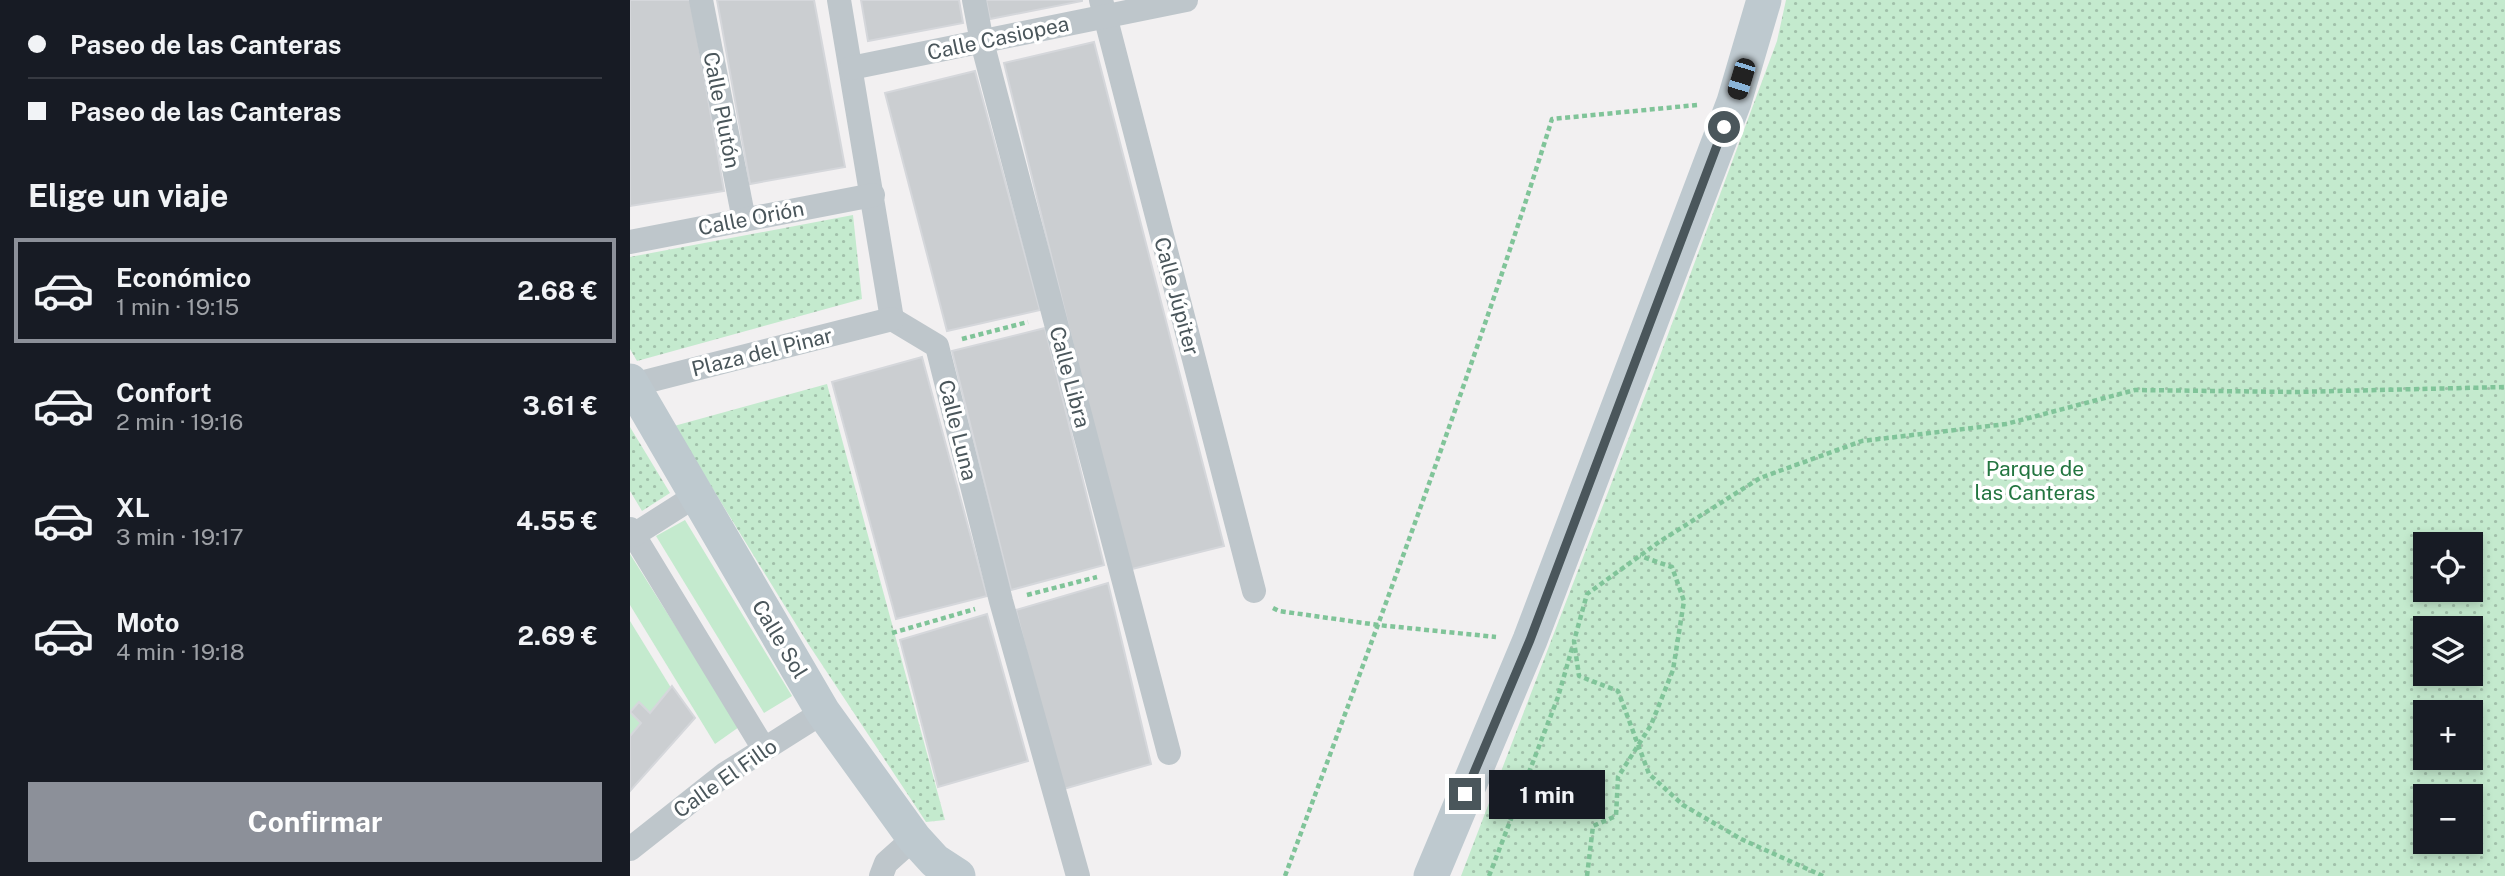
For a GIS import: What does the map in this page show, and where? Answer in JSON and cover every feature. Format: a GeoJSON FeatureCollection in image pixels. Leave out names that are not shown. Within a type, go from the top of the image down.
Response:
{"type":"FeatureCollection","features":[{"type":"Feature","properties":{"kind":"street","name":"Calle Plutón"},"geometry":{"type":"LineString","coordinates":[[701,0],[744,220]]}},
{"type":"Feature","properties":{"kind":"street"},"geometry":{"type":"LineString","coordinates":[[839,0],[892,319],[937,346]]}},
{"type":"Feature","properties":{"kind":"street","name":"Calle Libra"},"geometry":{"type":"LineString","coordinates":[[974,0],[982,42],[1169,753]]}},
{"type":"Feature","properties":{"kind":"street","name":"Calle Casiopea"},"geometry":{"type":"LineString","coordinates":[[851,68],[982,42],[1103,8],[1186,0]]}},
{"type":"Feature","properties":{"kind":"street"},"geometry":{"type":"LineString","coordinates":[[1431,875],[1530,640],[1734,102],[1764,0]]}},
{"type":"Feature","properties":{"kind":"street","name":"Calle Júpiter"},"geometry":{"type":"LineString","coordinates":[[1103,8],[1254,591]]}},
{"type":"Feature","properties":{"kind":"street","name":"Calle Orión"},"geometry":{"type":"LineString","coordinates":[[630,242],[873,195]]}},
{"type":"Feature","properties":{"kind":"street","name":"Plaza del Pinar"},"geometry":{"type":"LineString","coordinates":[[631,383],[892,319]]}},
{"type":"Feature","properties":{"kind":"street","name":"Calle Luna"},"geometry":{"type":"LineString","coordinates":[[937,346],[1001,601],[1078,876]]}},
{"type":"Feature","properties":{"kind":"street","name":"Calle Sol"},"geometry":{"type":"LineString","coordinates":[[631,383],[823,712],[914,838],[935,861],[958,876]]}},
{"type":"Feature","properties":{"kind":"street"},"geometry":{"type":"LineString","coordinates":[[695,496],[632,532],[764,748]]}},
{"type":"Feature","properties":{"kind":"street","name":"Calle El Fillo"},"geometry":{"type":"LineString","coordinates":[[630,849],[685,804],[764,748],[823,712]]}},
{"type":"Feature","properties":{"kind":"street"},"geometry":{"type":"LineString","coordinates":[[881,876],[886,863],[914,838]]}},
{"type":"Feature","properties":{"kind":"path"},"geometry":{"type":"LineString","coordinates":[[1285,876],[1378,625],[1517,233],[1552,119],[1734,102]]}},
{"type":"Feature","properties":{"kind":"path"},"geometry":{"type":"LineString","coordinates":[[937,346],[1054,315]]}},
{"type":"Feature","properties":{"kind":"path"},"geometry":{"type":"LineString","coordinates":[[1489,876],[1558,697],[1587,594],[1760,478],[1862,441],[2006,424],[2135,390],[2295,392],[2505,387]]}},
{"type":"Feature","properties":{"kind":"path"},"geometry":{"type":"LineString","coordinates":[[1587,876],[1592,826],[1616,817],[1618,777],[1651,725],[1673,670],[1684,601],[1672,567],[1640,556]]}},
{"type":"Feature","properties":{"kind":"path"},"geometry":{"type":"LineString","coordinates":[[1254,591],[1266,604],[1279,611],[1378,625],[1530,640]]}},
{"type":"Feature","properties":{"kind":"path"},"geometry":{"type":"LineString","coordinates":[[1574,640],[1579,676],[1618,691],[1649,774],[1683,805],[1741,839],[1823,876]]}},
{"type":"Feature","properties":{"kind":"green space","name":"Parque de las Canteras"},"geometry":{"type":"Polygon","coordinates":[[[1786,0],[2505,0],[2505,876],[1461,876],[1651,380],[1777,41],[1786,0]]]}},
{"type":"Feature","properties":{"kind":"green space"},"geometry":{"type":"Polygon","coordinates":[[[853,215],[862,299],[637,361],[630,349],[630,257],[853,215]]]}},
{"type":"Feature","properties":{"kind":"green space"},"geometry":{"type":"Polygon","coordinates":[[[827,384],[945,820],[926,822],[807,642],[674,426],[827,384]]]}},
{"type":"Feature","properties":{"kind":"green space"},"geometry":{"type":"Polygon","coordinates":[[[630,427],[670,493],[642,511],[630,491],[630,427]]]}},
{"type":"Feature","properties":{"kind":"green space"},"geometry":{"type":"Polygon","coordinates":[[[685,520],[792,696],[764,713],[656,536],[685,520]]]}},
{"type":"Feature","properties":{"kind":"green space"},"geometry":{"type":"Polygon","coordinates":[[[630,554],[739,727],[715,744],[630,605],[630,554]]]}},
{"type":"Feature","properties":{"kind":"green space"},"geometry":{"type":"Polygon","coordinates":[[[630,621],[681,704],[630,775],[630,621]]]}},
{"type":"Feature","properties":{"kind":"building"},"geometry":{"type":"Polygon","coordinates":[[[630,0],[691,0],[724,191],[630,206],[630,0]]]}},
{"type":"Feature","properties":{"kind":"building"},"geometry":{"type":"Polygon","coordinates":[[[717,0],[814,0],[845,167],[750,184],[717,0]]]}},
{"type":"Feature","properties":{"kind":"building"},"geometry":{"type":"Polygon","coordinates":[[[861,0],[959,0],[963,23],[868,41],[861,0]]]}},
{"type":"Feature","properties":{"kind":"building"},"geometry":{"type":"Polygon","coordinates":[[[986,0],[1082,0],[1082,1],[990,19],[986,0]]]}},
{"type":"Feature","properties":{"kind":"building"},"geometry":{"type":"Polygon","coordinates":[[[1094,42],[1224,546],[1128,570],[1004,63],[1094,42]]]}},
{"type":"Feature","properties":{"kind":"building"},"geometry":{"type":"Polygon","coordinates":[[[975,71],[1040,310],[947,331],[885,93],[975,71]]]}},
{"type":"Feature","properties":{"kind":"building"},"geometry":{"type":"Polygon","coordinates":[[[1045,328],[1104,565],[1011,590],[952,351],[1045,328]]]}},
{"type":"Feature","properties":{"kind":"building"},"geometry":{"type":"Polygon","coordinates":[[[922,357],[987,596],[896,619],[832,382],[922,357]]]}},
{"type":"Feature","properties":{"kind":"building"},"geometry":{"type":"Polygon","coordinates":[[[1108,583],[1151,764],[1060,790],[1016,610],[1108,583]]]}},
{"type":"Feature","properties":{"kind":"building"},"geometry":{"type":"Polygon","coordinates":[[[987,614],[1028,761],[938,787],[900,640],[987,614]]]}},
{"type":"Feature","properties":{"kind":"building"},"geometry":{"type":"Polygon","coordinates":[[[672,686],[695,718],[630,791],[630,736],[641,723],[630,712],[639,702],[650,713],[672,686]]]}},
{"type":"Feature","properties":{"kind":"route"},"geometry":{"type":"LineString","coordinates":[[1465,794],[1530,640],[1724,127]]}}]}
